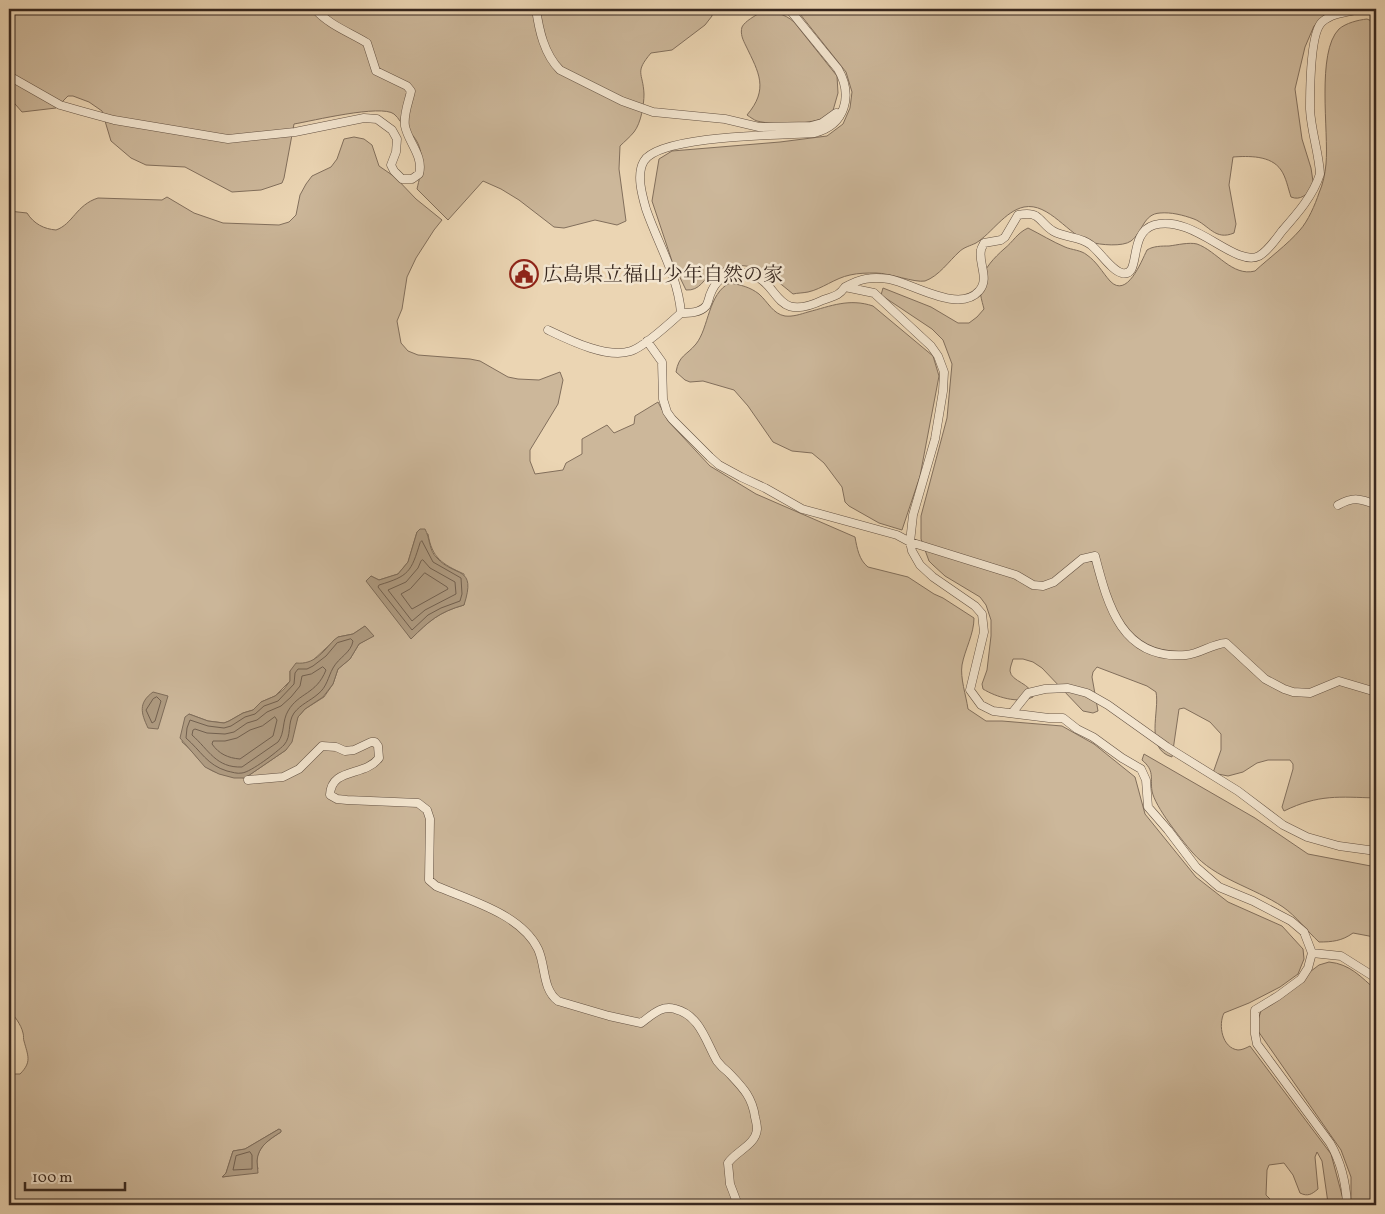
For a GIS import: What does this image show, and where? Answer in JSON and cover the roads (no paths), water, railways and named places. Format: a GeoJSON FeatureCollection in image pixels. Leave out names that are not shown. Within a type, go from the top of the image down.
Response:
{"type":"FeatureCollection","features":[{"type":"Feature","properties":{"kind":"street"},"geometry":{"type":"LineString","coordinates":[[9,76],[60,105],[114,120],[228,139],[295,132],[364,118],[377,119],[392,130],[397,140],[392,164],[394,171],[402,178],[412,179],[419,174],[421,168],[420,161],[405,125],[411,90],[407,86],[376,71],[367,43],[320,16],[315,9]]}},
{"type":"Feature","properties":{"kind":"street"},"geometry":{"type":"LineString","coordinates":[[536,9],[544,45],[554,64],[560,70],[622,101],[653,112],[725,119],[759,127],[811,126],[822,123],[836,114],[841,114]]}},
{"type":"Feature","properties":{"kind":"street"},"geometry":{"type":"LineString","coordinates":[[681,313],[678,290],[646,208],[641,187],[641,171],[644,161],[651,153],[661,148],[687,142],[814,133],[823,131],[833,124],[841,114],[846,101],[847,90],[844,80],[838,69],[789,9]]}},
{"type":"Feature","properties":{"kind":"street"},"geometry":{"type":"LineString","coordinates":[[548,330],[570,340],[610,352],[631,351],[647,341],[681,313],[695,312],[706,306],[717,280],[738,272],[761,278],[780,301],[793,308],[807,308],[840,294],[844,287],[860,278],[889,279],[946,298],[965,298],[974,295],[984,284],[980,250],[984,243],[1001,240],[1005,237],[1018,215],[1026,214],[1036,215],[1047,228],[1054,232],[1083,239],[1093,246],[1117,271],[1123,273],[1129,273],[1132,269],[1136,245],[1144,230],[1161,224],[1180,225],[1196,231],[1238,256],[1249,258],[1258,256],[1300,210],[1320,174],[1310,110],[1315,32],[1326,19],[1338,14],[1362,9]]}},
{"type":"Feature","properties":{"kind":"street"},"geometry":{"type":"LineString","coordinates":[[1371,9],[1376,9]]}},
{"type":"Feature","properties":{"kind":"street"},"geometry":{"type":"LineString","coordinates":[[844,287],[874,293],[931,346],[938,356],[944,372],[936,438],[913,516],[910,542],[912,551],[920,565],[933,577],[975,606],[982,614],[984,632],[970,690],[981,705],[993,711],[1063,718],[1122,758],[1141,768],[1146,780],[1148,807],[1196,868],[1219,887],[1253,901],[1291,921],[1304,932],[1312,953],[1308,968],[1300,979],[1278,996],[1255,1010],[1255,1034],[1258,1044],[1330,1143],[1338,1157],[1347,1205]]}},
{"type":"Feature","properties":{"kind":"street"},"geometry":{"type":"LineString","coordinates":[[647,341],[662,362],[664,399],[667,412],[672,420],[720,465],[802,508],[897,535],[910,542],[1016,575],[1033,585],[1043,586],[1054,582],[1082,559],[1094,556],[1112,613],[1121,627],[1138,645],[1146,650],[1158,654],[1184,655],[1192,654],[1216,643],[1226,643],[1265,679],[1293,692],[1310,693],[1339,681],[1376,692]]}},
{"type":"Feature","properties":{"kind":"street"},"geometry":{"type":"LineString","coordinates":[[1338,505],[1354,499],[1364,500],[1376,506]]}},
{"type":"Feature","properties":{"kind":"street"},"geometry":{"type":"LineString","coordinates":[[1012,713],[1028,694],[1045,689],[1068,688],[1086,693],[1122,714],[1174,752],[1238,792],[1283,826],[1307,837],[1331,844],[1376,851]]}},
{"type":"Feature","properties":{"kind":"street"},"geometry":{"type":"LineString","coordinates":[[248,780],[284,777],[299,770],[322,746],[336,747],[345,751],[354,750],[374,742],[378,746],[379,758],[376,763],[341,776],[330,786],[330,795],[337,799],[347,800],[418,803],[427,810],[430,819],[429,880],[436,886],[499,913],[521,926],[532,938],[539,951],[548,989],[552,997],[558,1001],[630,1022],[641,1023],[660,1009],[677,1009],[696,1023],[705,1034],[718,1062],[746,1091],[754,1112],[757,1129],[755,1136],[750,1144],[734,1155],[728,1163],[730,1184],[738,1205]]}},
{"type":"Feature","properties":{"kind":"street"},"geometry":{"type":"LineString","coordinates":[[1312,953],[1341,956],[1376,978]]}},
{"type":"Feature","properties":{"kind":"water"},"geometry":{"type":"Polygon","coordinates":[[[420,529],[425,529],[434,555],[444,564],[462,574],[468,584],[464,605],[435,618],[411,639],[366,581],[371,576],[379,580],[398,574],[408,562],[417,532],[420,529]]]}},
{"type":"Feature","properties":{"kind":"water"},"geometry":{"type":"Polygon","coordinates":[[[365,626],[374,636],[359,644],[350,659],[338,669],[333,684],[323,697],[305,709],[298,717],[292,742],[286,750],[245,778],[234,778],[219,774],[205,767],[180,738],[185,717],[189,714],[208,721],[224,723],[253,710],[261,702],[275,696],[284,689],[290,681],[290,671],[296,663],[313,660],[338,637],[353,634],[365,626]]]}},
{"type":"Feature","properties":{"kind":"water"},"geometry":{"type":"Polygon","coordinates":[[[153,692],[168,696],[158,729],[148,728],[142,708],[145,700],[153,692]]]}},
{"type":"Feature","properties":{"kind":"water"},"geometry":{"type":"Polygon","coordinates":[[[279,1129],[281,1132],[265,1144],[260,1151],[257,1161],[258,1173],[222,1177],[226,1173],[233,1151],[245,1149],[279,1129]]]}},
{"type":"Feature","properties":{"kind":"place","name":"広島県立福山少年自然の家"},"geometry":{"type":"Point","coordinates":[524,274]}}]}
